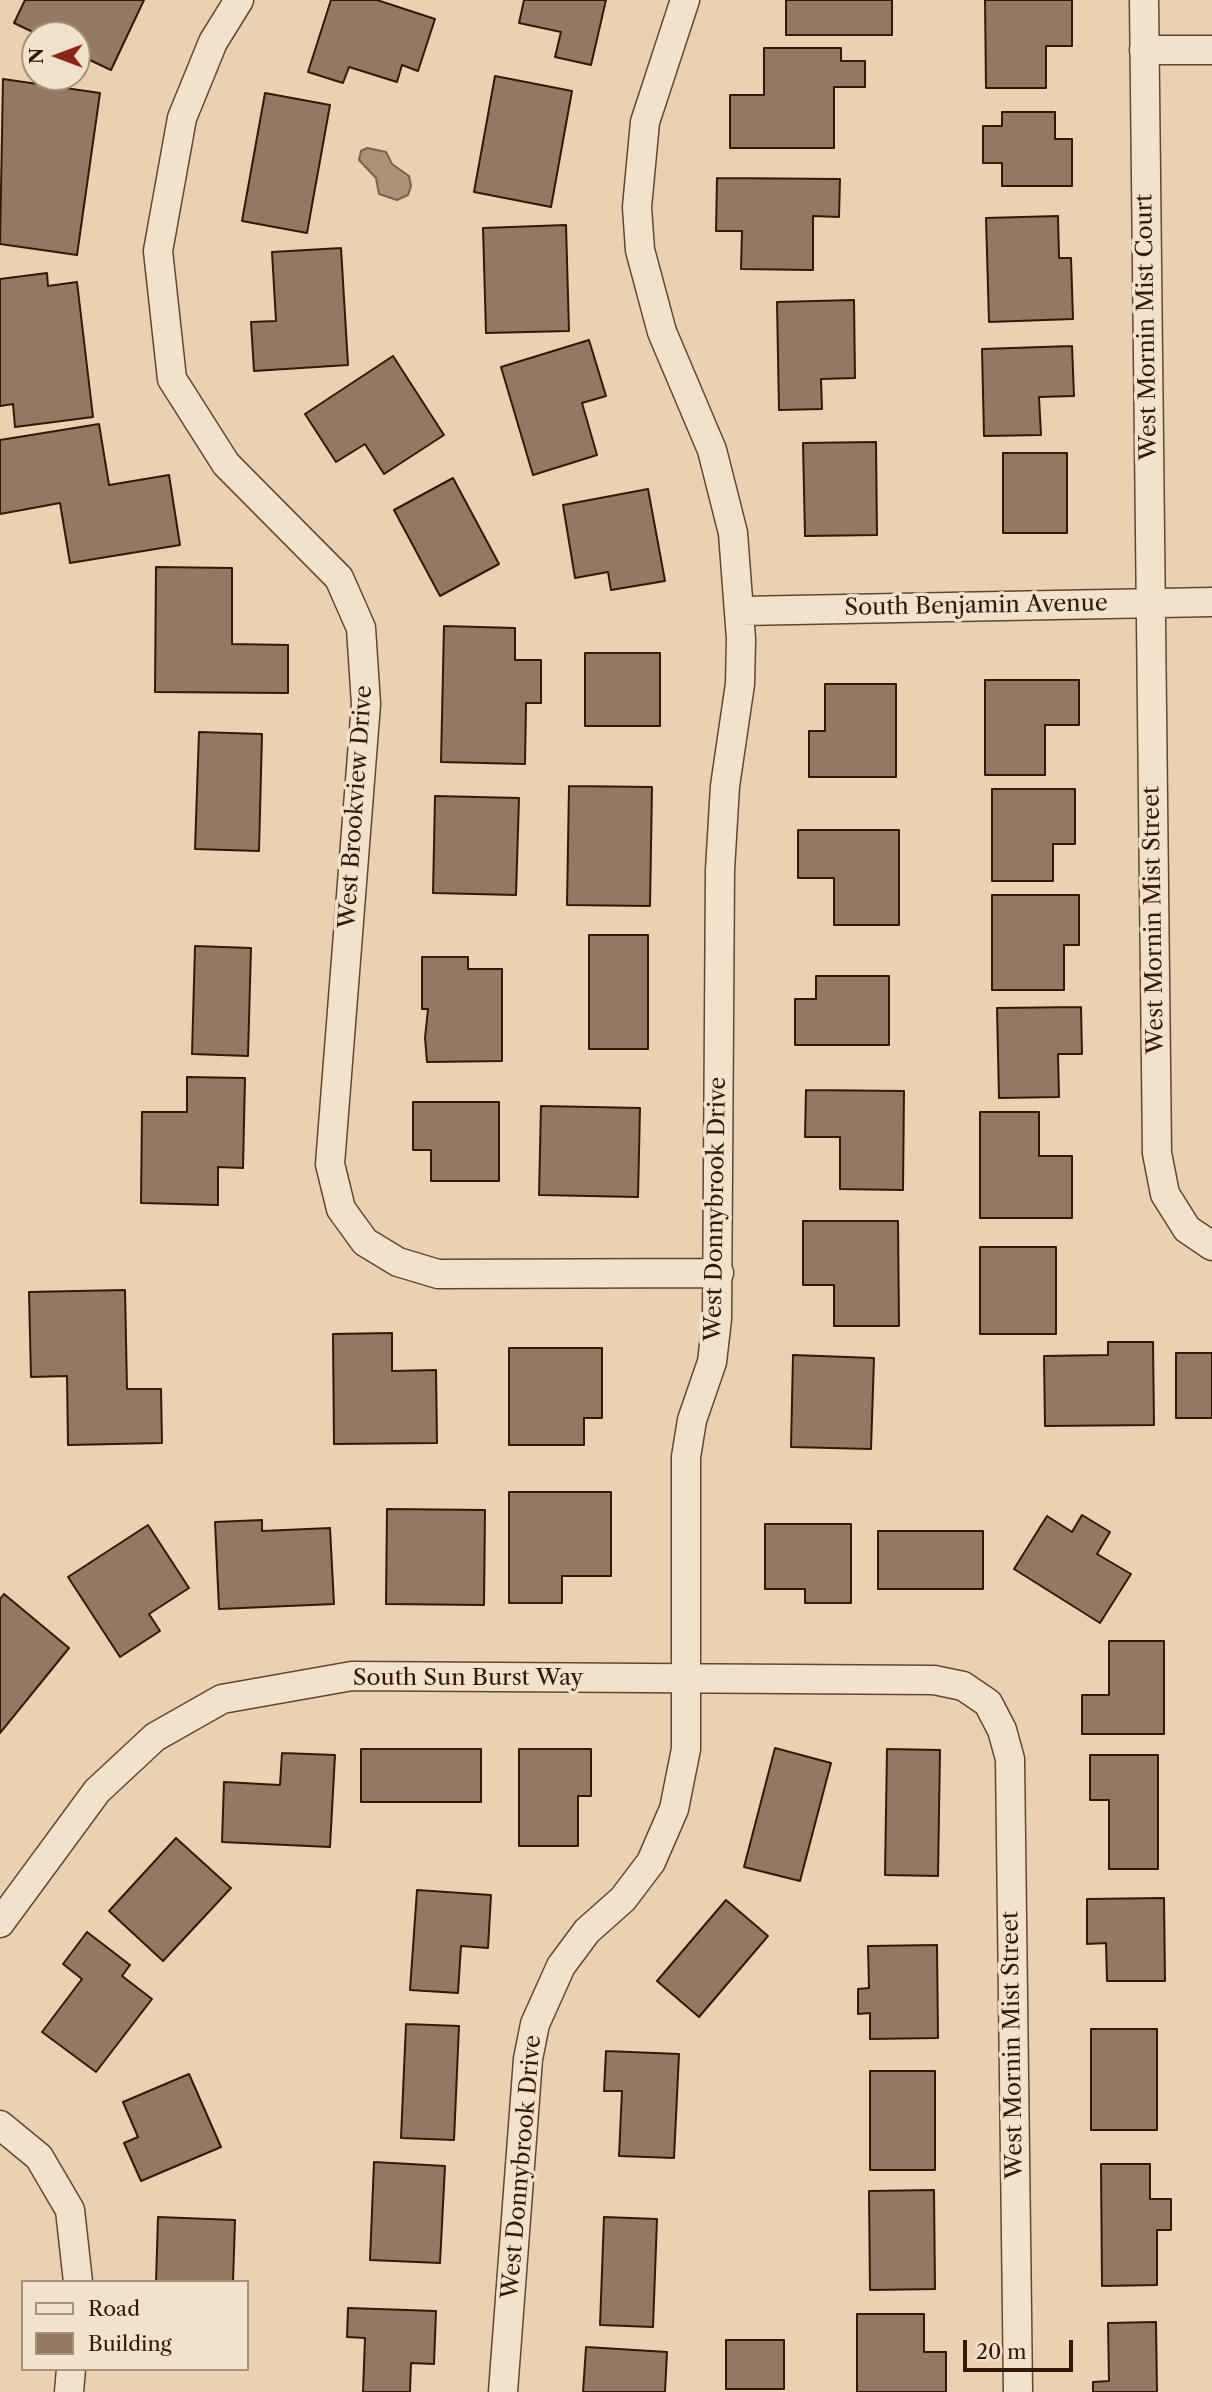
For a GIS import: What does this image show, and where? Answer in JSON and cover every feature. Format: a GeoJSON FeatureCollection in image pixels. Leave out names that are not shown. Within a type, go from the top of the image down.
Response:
{"type":"FeatureCollection","features":[{"type":"Feature","properties":{"kind":"street","name":"West Brookview Drive"},"geometry":{"type":"LineString","coordinates":[[239,0],[213,41],[182,118],[158,251],[172,379],[226,464],[339,578],[361,628],[366,704],[330,1164],[341,1209],[365,1242],[398,1262],[438,1274],[719,1273]]}},
{"type":"Feature","properties":{"kind":"street","name":"West Donnybrook Drive"},"geometry":{"type":"LineString","coordinates":[[503,2392],[528,2059],[535,2024],[561,1966],[587,1931],[623,1899],[651,1862],[674,1808],[686,1749],[686,1457],[692,1420],[712,1362],[719,1273],[720,870],[725,786],[740,684],[741,611],[733,533],[712,450],[662,332],[649,292],[639,239],[639,164],[645,122],[685,0]]}},
{"type":"Feature","properties":{"kind":"street","name":"West Mornin Mist Court"},"geometry":{"type":"LineString","coordinates":[[1144,0],[1151,603]]}},
{"type":"Feature","properties":{"kind":"street"},"geometry":{"type":"LineString","coordinates":[[1144,50],[1212,50]]}},
{"type":"Feature","properties":{"kind":"street","name":"South Benjamin Avenue"},"geometry":{"type":"LineString","coordinates":[[741,611],[1212,602]]}},
{"type":"Feature","properties":{"kind":"street","name":"West Mornin Mist Street"},"geometry":{"type":"LineString","coordinates":[[1151,603],[1157,1153],[1165,1194],[1187,1229],[1212,1246]]}},
{"type":"Feature","properties":{"kind":"street","name":"South Sun Burst Way"},"geometry":{"type":"LineString","coordinates":[[0,1923],[97,1791],[155,1737],[222,1699],[352,1676],[934,1680],[963,1686],[988,1703]]}},
{"type":"Feature","properties":{"kind":"street","name":"West Mornin Mist Street"},"geometry":{"type":"LineString","coordinates":[[988,1703],[1002,1730],[1010,1759],[1017,2392]]}},
{"type":"Feature","properties":{"kind":"street"},"geometry":{"type":"LineString","coordinates":[[0,2125],[39,2157],[70,2210],[78,2280]]}},
{"type":"Feature","properties":{"kind":"street"},"geometry":{"type":"LineString","coordinates":[[69,2392],[71,2371]]}},
{"type":"Feature","properties":{"kind":"shaded area"},"geometry":{"type":"Polygon","coordinates":[[[367,148],[386,152],[392,164],[409,176],[411,186],[408,195],[397,200],[379,194],[376,178],[359,160],[361,151],[367,148]]]}},
{"type":"Feature","properties":{"kind":"building"},"geometry":{"type":"Polygon","coordinates":[[[25,0],[144,0],[111,70],[91,61],[91,21],[21,21],[21,26],[14,23],[25,0]]]}},
{"type":"Feature","properties":{"kind":"building"},"geometry":{"type":"Polygon","coordinates":[[[331,0],[377,0],[435,19],[418,71],[402,65],[397,82],[349,67],[343,83],[308,72],[331,0]]]}},
{"type":"Feature","properties":{"kind":"building"},"geometry":{"type":"Polygon","coordinates":[[[524,0],[606,0],[591,65],[555,57],[561,32],[519,23],[524,0]]]}},
{"type":"Feature","properties":{"kind":"building"},"geometry":{"type":"Polygon","coordinates":[[[786,0],[892,0],[892,35],[786,35],[786,0]]]}},
{"type":"Feature","properties":{"kind":"building"},"geometry":{"type":"Polygon","coordinates":[[[985,0],[1072,0],[1072,46],[1046,46],[1046,88],[986,88],[985,0]]]}},
{"type":"Feature","properties":{"kind":"building"},"geometry":{"type":"Polygon","coordinates":[[[764,48],[841,48],[841,61],[865,61],[865,87],[834,87],[834,148],[730,148],[730,95],[764,95],[764,48]]]}},
{"type":"Feature","properties":{"kind":"building"},"geometry":{"type":"Polygon","coordinates":[[[495,76],[572,91],[551,207],[474,192],[495,76]]]}},
{"type":"Feature","properties":{"kind":"building"},"geometry":{"type":"Polygon","coordinates":[[[3,79],[21,82],[21,91],[100,93],[77,255],[0,244],[3,79]]]}},
{"type":"Feature","properties":{"kind":"building"},"geometry":{"type":"Polygon","coordinates":[[[265,93],[330,105],[307,233],[242,221],[265,93]]]}},
{"type":"Feature","properties":{"kind":"building"},"geometry":{"type":"Polygon","coordinates":[[[1002,112],[1055,112],[1055,139],[1072,139],[1072,186],[1002,186],[1002,163],[983,163],[983,126],[1002,126],[1002,112]]]}},
{"type":"Feature","properties":{"kind":"building"},"geometry":{"type":"Polygon","coordinates":[[[717,178],[840,179],[839,217],[813,216],[813,270],[741,269],[742,231],[716,231],[717,178]]]}},
{"type":"Feature","properties":{"kind":"building"},"geometry":{"type":"Polygon","coordinates":[[[1058,216],[1059,258],[1071,258],[1073,319],[989,322],[986,218],[1058,216]]]}},
{"type":"Feature","properties":{"kind":"building"},"geometry":{"type":"Polygon","coordinates":[[[566,225],[569,331],[486,333],[483,228],[566,225]]]}},
{"type":"Feature","properties":{"kind":"building"},"geometry":{"type":"Polygon","coordinates":[[[341,248],[348,365],[254,371],[251,322],[276,321],[272,252],[341,248]]]}},
{"type":"Feature","properties":{"kind":"building"},"geometry":{"type":"Polygon","coordinates":[[[47,273],[48,286],[77,282],[93,417],[15,427],[13,404],[0,406],[0,279],[47,273]]]}},
{"type":"Feature","properties":{"kind":"building"},"geometry":{"type":"Polygon","coordinates":[[[854,300],[855,378],[821,379],[822,409],[779,410],[777,302],[854,300]]]}},
{"type":"Feature","properties":{"kind":"building"},"geometry":{"type":"Polygon","coordinates":[[[589,340],[606,396],[582,403],[597,455],[533,475],[501,367],[589,340]]]}},
{"type":"Feature","properties":{"kind":"building"},"geometry":{"type":"Polygon","coordinates":[[[1072,346],[1074,396],[1039,397],[1041,435],[984,436],[982,349],[1072,346]]]}},
{"type":"Feature","properties":{"kind":"building"},"geometry":{"type":"Polygon","coordinates":[[[393,356],[444,435],[384,474],[365,444],[336,462],[305,414],[393,356]]]}},
{"type":"Feature","properties":{"kind":"building"},"geometry":{"type":"Polygon","coordinates":[[[99,424],[109,485],[169,475],[180,545],[70,563],[60,503],[0,514],[0,440],[99,424]]]}},
{"type":"Feature","properties":{"kind":"building"},"geometry":{"type":"Polygon","coordinates":[[[876,442],[877,535],[805,536],[803,443],[876,442]]]}},
{"type":"Feature","properties":{"kind":"building"},"geometry":{"type":"Polygon","coordinates":[[[1003,453],[1067,453],[1067,533],[1003,533],[1003,453]]]}},
{"type":"Feature","properties":{"kind":"building"},"geometry":{"type":"Polygon","coordinates":[[[453,478],[499,564],[440,596],[394,510],[453,478]]]}},
{"type":"Feature","properties":{"kind":"building"},"geometry":{"type":"Polygon","coordinates":[[[648,489],[665,581],[611,590],[608,572],[575,578],[563,505],[648,489]]]}},
{"type":"Feature","properties":{"kind":"building"},"geometry":{"type":"Polygon","coordinates":[[[156,567],[232,568],[232,644],[288,645],[288,693],[155,692],[156,567]]]}},
{"type":"Feature","properties":{"kind":"building"},"geometry":{"type":"Polygon","coordinates":[[[444,626],[515,628],[515,660],[541,660],[541,703],[526,703],[525,764],[441,762],[444,626]]]}},
{"type":"Feature","properties":{"kind":"building"},"geometry":{"type":"Polygon","coordinates":[[[585,653],[660,653],[660,726],[585,726],[585,653]]]}},
{"type":"Feature","properties":{"kind":"building"},"geometry":{"type":"Polygon","coordinates":[[[985,680],[1079,680],[1079,725],[1045,725],[1045,775],[985,775],[985,680]]]}},
{"type":"Feature","properties":{"kind":"building"},"geometry":{"type":"Polygon","coordinates":[[[825,684],[896,684],[896,777],[809,777],[809,731],[825,731],[825,684]]]}},
{"type":"Feature","properties":{"kind":"building"},"geometry":{"type":"Polygon","coordinates":[[[199,732],[262,734],[259,851],[195,849],[199,732]]]}},
{"type":"Feature","properties":{"kind":"building"},"geometry":{"type":"Polygon","coordinates":[[[569,786],[652,787],[650,906],[567,905],[569,786]]]}},
{"type":"Feature","properties":{"kind":"building"},"geometry":{"type":"Polygon","coordinates":[[[992,789],[1075,789],[1075,844],[1053,844],[1053,881],[992,881],[992,789]]]}},
{"type":"Feature","properties":{"kind":"building"},"geometry":{"type":"Polygon","coordinates":[[[435,796],[519,798],[516,895],[433,893],[435,796]]]}},
{"type":"Feature","properties":{"kind":"building"},"geometry":{"type":"Polygon","coordinates":[[[798,830],[899,830],[899,925],[834,925],[834,878],[798,878],[798,830]]]}},
{"type":"Feature","properties":{"kind":"building"},"geometry":{"type":"Polygon","coordinates":[[[992,895],[1079,895],[1079,945],[1064,945],[1064,990],[992,990],[992,895]]]}},
{"type":"Feature","properties":{"kind":"building"},"geometry":{"type":"Polygon","coordinates":[[[589,935],[648,935],[648,1049],[589,1049],[589,935]]]}},
{"type":"Feature","properties":{"kind":"building"},"geometry":{"type":"Polygon","coordinates":[[[195,946],[251,948],[248,1056],[192,1054],[195,946]]]}},
{"type":"Feature","properties":{"kind":"building"},"geometry":{"type":"Polygon","coordinates":[[[422,957],[468,957],[468,969],[502,969],[502,1061],[427,1062],[425,1038],[428,1009],[422,1009],[422,957]]]}},
{"type":"Feature","properties":{"kind":"building"},"geometry":{"type":"Polygon","coordinates":[[[816,976],[889,976],[889,1045],[795,1045],[795,999],[816,999],[816,976]]]}},
{"type":"Feature","properties":{"kind":"building"},"geometry":{"type":"Polygon","coordinates":[[[1081,1007],[1082,1054],[1058,1054],[1059,1097],[999,1098],[997,1008],[1081,1007]]]}},
{"type":"Feature","properties":{"kind":"building"},"geometry":{"type":"Polygon","coordinates":[[[187,1077],[245,1078],[243,1168],[218,1167],[218,1205],[141,1203],[142,1112],[187,1112],[187,1077]]]}},
{"type":"Feature","properties":{"kind":"building"},"geometry":{"type":"Polygon","coordinates":[[[806,1090],[904,1091],[903,1190],[840,1189],[840,1137],[805,1137],[806,1090]]]}},
{"type":"Feature","properties":{"kind":"building"},"geometry":{"type":"Polygon","coordinates":[[[413,1102],[499,1102],[499,1181],[431,1181],[431,1150],[413,1150],[413,1102]]]}},
{"type":"Feature","properties":{"kind":"building"},"geometry":{"type":"Polygon","coordinates":[[[541,1106],[640,1108],[638,1197],[539,1195],[541,1106]]]}},
{"type":"Feature","properties":{"kind":"building"},"geometry":{"type":"Polygon","coordinates":[[[980,1112],[1039,1112],[1039,1156],[1072,1156],[1072,1218],[980,1218],[980,1112]]]}},
{"type":"Feature","properties":{"kind":"building"},"geometry":{"type":"Polygon","coordinates":[[[803,1221],[898,1221],[899,1326],[834,1326],[834,1285],[803,1285],[803,1221]]]}},
{"type":"Feature","properties":{"kind":"building"},"geometry":{"type":"Polygon","coordinates":[[[980,1247],[1056,1247],[1056,1334],[980,1334],[980,1247]]]}},
{"type":"Feature","properties":{"kind":"building"},"geometry":{"type":"Polygon","coordinates":[[[125,1290],[127,1389],[161,1389],[162,1443],[68,1445],[67,1376],[31,1377],[29,1292],[125,1290]]]}},
{"type":"Feature","properties":{"kind":"building"},"geometry":{"type":"Polygon","coordinates":[[[392,1333],[392,1371],[436,1370],[437,1443],[334,1444],[333,1334],[392,1333]]]}},
{"type":"Feature","properties":{"kind":"building"},"geometry":{"type":"Polygon","coordinates":[[[1108,1342],[1153,1342],[1154,1425],[1045,1426],[1044,1356],[1108,1355],[1108,1342]]]}},
{"type":"Feature","properties":{"kind":"building"},"geometry":{"type":"Polygon","coordinates":[[[509,1348],[602,1348],[602,1418],[584,1418],[584,1445],[509,1445],[509,1348]]]}},
{"type":"Feature","properties":{"kind":"building"},"geometry":{"type":"Polygon","coordinates":[[[1176,1353],[1212,1353],[1212,1418],[1176,1418],[1176,1353]]]}},
{"type":"Feature","properties":{"kind":"building"},"geometry":{"type":"Polygon","coordinates":[[[793,1355],[874,1358],[871,1449],[791,1447],[793,1355]]]}},
{"type":"Feature","properties":{"kind":"building"},"geometry":{"type":"Polygon","coordinates":[[[509,1492],[611,1492],[611,1576],[562,1576],[562,1603],[509,1603],[509,1492]]]}},
{"type":"Feature","properties":{"kind":"building"},"geometry":{"type":"Polygon","coordinates":[[[387,1509],[485,1510],[484,1605],[386,1604],[387,1509]]]}},
{"type":"Feature","properties":{"kind":"building"},"geometry":{"type":"Polygon","coordinates":[[[1082,1515],[1110,1532],[1097,1554],[1131,1574],[1100,1623],[1014,1569],[1047,1516],[1072,1532],[1082,1515]]]}},
{"type":"Feature","properties":{"kind":"building"},"geometry":{"type":"Polygon","coordinates":[[[262,1520],[262,1531],[330,1528],[334,1604],[219,1609],[215,1522],[262,1520]]]}},
{"type":"Feature","properties":{"kind":"building"},"geometry":{"type":"Polygon","coordinates":[[[765,1524],[851,1524],[851,1603],[805,1603],[805,1589],[765,1589],[765,1524]]]}},
{"type":"Feature","properties":{"kind":"building"},"geometry":{"type":"Polygon","coordinates":[[[148,1525],[189,1588],[149,1614],[160,1631],[120,1657],[68,1577],[148,1525]]]}},
{"type":"Feature","properties":{"kind":"building"},"geometry":{"type":"Polygon","coordinates":[[[878,1531],[983,1531],[983,1589],[878,1589],[878,1531]]]}},
{"type":"Feature","properties":{"kind":"building"},"geometry":{"type":"Polygon","coordinates":[[[4,1594],[69,1648],[0,1733],[0,1599],[4,1594]]]}},
{"type":"Feature","properties":{"kind":"building"},"geometry":{"type":"Polygon","coordinates":[[[1109,1641],[1164,1641],[1164,1734],[1082,1734],[1082,1695],[1109,1695],[1109,1641]]]}},
{"type":"Feature","properties":{"kind":"building"},"geometry":{"type":"Polygon","coordinates":[[[775,1748],[831,1763],[800,1881],[744,1867],[775,1748]]]}},
{"type":"Feature","properties":{"kind":"building"},"geometry":{"type":"Polygon","coordinates":[[[361,1749],[481,1749],[481,1802],[361,1802],[361,1749]]]}},
{"type":"Feature","properties":{"kind":"building"},"geometry":{"type":"Polygon","coordinates":[[[519,1749],[591,1749],[591,1796],[578,1796],[578,1846],[519,1846],[519,1749]]]}},
{"type":"Feature","properties":{"kind":"building"},"geometry":{"type":"Polygon","coordinates":[[[887,1749],[940,1750],[938,1876],[885,1875],[887,1749]]]}},
{"type":"Feature","properties":{"kind":"building"},"geometry":{"type":"Polygon","coordinates":[[[282,1753],[335,1755],[330,1847],[222,1842],[224,1782],[280,1785],[282,1753]]]}},
{"type":"Feature","properties":{"kind":"building"},"geometry":{"type":"Polygon","coordinates":[[[1090,1755],[1158,1755],[1158,1869],[1109,1869],[1109,1800],[1090,1800],[1090,1755]]]}},
{"type":"Feature","properties":{"kind":"building"},"geometry":{"type":"Polygon","coordinates":[[[176,1838],[231,1888],[163,1961],[109,1911],[176,1838]]]}},
{"type":"Feature","properties":{"kind":"building"},"geometry":{"type":"Polygon","coordinates":[[[417,1890],[491,1895],[488,1948],[461,1946],[458,1993],[410,1990],[417,1890]]]}},
{"type":"Feature","properties":{"kind":"building"},"geometry":{"type":"Polygon","coordinates":[[[1164,1898],[1165,1981],[1107,1981],[1106,1943],[1087,1944],[1087,1899],[1164,1898]]]}},
{"type":"Feature","properties":{"kind":"building"},"geometry":{"type":"Polygon","coordinates":[[[726,1900],[768,1936],[699,2017],[657,1981],[726,1900]]]}},
{"type":"Feature","properties":{"kind":"building"},"geometry":{"type":"Polygon","coordinates":[[[87,1932],[130,1965],[122,1976],[152,1999],[96,2072],[42,2032],[82,1979],[63,1964],[87,1932]]]}},
{"type":"Feature","properties":{"kind":"building"},"geometry":{"type":"Polygon","coordinates":[[[937,1945],[938,2038],[870,2039],[870,2013],[858,2014],[858,1989],[869,1988],[868,1946],[937,1945]]]}},
{"type":"Feature","properties":{"kind":"building"},"geometry":{"type":"Polygon","coordinates":[[[406,2024],[459,2026],[454,2140],[401,2138],[406,2024]]]}},
{"type":"Feature","properties":{"kind":"building"},"geometry":{"type":"Polygon","coordinates":[[[1091,2029],[1157,2029],[1157,2130],[1091,2130],[1091,2029]]]}},
{"type":"Feature","properties":{"kind":"building"},"geometry":{"type":"Polygon","coordinates":[[[606,2051],[679,2054],[674,2158],[619,2156],[622,2091],[604,2091],[606,2051]]]}},
{"type":"Feature","properties":{"kind":"building"},"geometry":{"type":"Polygon","coordinates":[[[870,2071],[935,2071],[935,2170],[870,2170],[870,2071]]]}},
{"type":"Feature","properties":{"kind":"building"},"geometry":{"type":"Polygon","coordinates":[[[189,2074],[221,2147],[141,2181],[124,2143],[138,2137],[123,2102],[189,2074]]]}},
{"type":"Feature","properties":{"kind":"building"},"geometry":{"type":"Polygon","coordinates":[[[374,2162],[445,2166],[440,2263],[370,2260],[374,2162]]]}},
{"type":"Feature","properties":{"kind":"building"},"geometry":{"type":"Polygon","coordinates":[[[1101,2164],[1150,2164],[1150,2199],[1171,2199],[1171,2230],[1157,2230],[1157,2285],[1102,2286],[1101,2164]]]}},
{"type":"Feature","properties":{"kind":"building"},"geometry":{"type":"Polygon","coordinates":[[[934,2190],[935,2289],[870,2290],[869,2191],[934,2190]]]}},
{"type":"Feature","properties":{"kind":"building"},"geometry":{"type":"Polygon","coordinates":[[[158,2217],[235,2220],[233,2280],[156,2280],[158,2217]]]}},
{"type":"Feature","properties":{"kind":"building"},"geometry":{"type":"Polygon","coordinates":[[[604,2217],[657,2219],[653,2327],[600,2325],[604,2217]]]}},
{"type":"Feature","properties":{"kind":"building"},"geometry":{"type":"Polygon","coordinates":[[[348,2308],[436,2311],[434,2364],[411,2363],[410,2392],[363,2392],[365,2338],[347,2337],[348,2308]]]}},
{"type":"Feature","properties":{"kind":"building"},"geometry":{"type":"Polygon","coordinates":[[[857,2314],[924,2314],[924,2352],[946,2352],[946,2392],[857,2392],[857,2314]]]}},
{"type":"Feature","properties":{"kind":"building"},"geometry":{"type":"Polygon","coordinates":[[[1156,2322],[1157,2392],[1093,2392],[1093,2382],[1109,2381],[1108,2323],[1156,2322]]]}},
{"type":"Feature","properties":{"kind":"building"},"geometry":{"type":"Polygon","coordinates":[[[726,2340],[784,2340],[784,2389],[726,2389],[726,2340]]]}},
{"type":"Feature","properties":{"kind":"building"},"geometry":{"type":"Polygon","coordinates":[[[586,2347],[667,2352],[665,2392],[583,2392],[586,2347]]]}}]}
